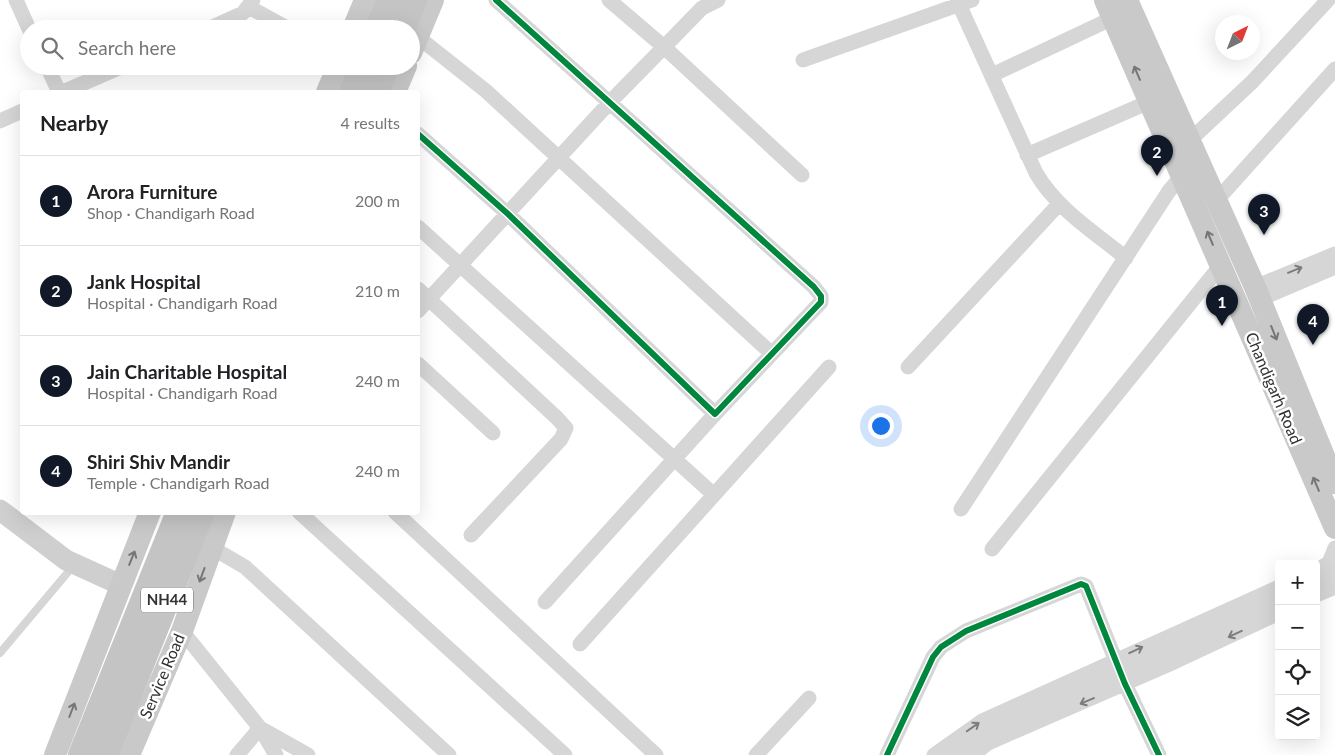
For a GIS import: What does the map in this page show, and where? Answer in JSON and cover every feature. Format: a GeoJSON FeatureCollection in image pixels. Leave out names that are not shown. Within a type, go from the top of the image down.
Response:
{"type":"FeatureCollection","features":[{"type":"Feature","properties":{"kind":"highway"},"geometry":{"type":"LineString","coordinates":[[382,20],[390,0]]}},
{"type":"Feature","properties":{"kind":"highway"},"geometry":{"type":"LineString","coordinates":[[412,20],[414,0]]}},
{"type":"Feature","properties":{"kind":"highway"},"geometry":{"type":"LineString","coordinates":[[353,90],[359,75]]}},
{"type":"Feature","properties":{"kind":"highway"},"geometry":{"type":"LineString","coordinates":[[377,90],[383,75]]}},
{"type":"Feature","properties":{"kind":"highway","name":"NH44"},"geometry":{"type":"LineString","coordinates":[[105,755],[136,679],[190,515]]}},
{"type":"Feature","properties":{"kind":"highway","name":"NH44"},"geometry":{"type":"LineString","coordinates":[[81,755],[136,679]]}},
{"type":"Feature","properties":{"kind":"main road"},"geometry":{"type":"LineString","coordinates":[[357,20],[365,0]]}},
{"type":"Feature","properties":{"kind":"main road"},"geometry":{"type":"LineString","coordinates":[[420,23],[433,0]]}},
{"type":"Feature","properties":{"kind":"main road","name":"Chandigarh Road"},"geometry":{"type":"LineString","coordinates":[[1127,0],[1189,141],[1190,168],[1221,265],[1335,528]]}},
{"type":"Feature","properties":{"kind":"main road","name":"Chandigarh Road"},"geometry":{"type":"LineString","coordinates":[[1109,9],[1149,102],[1190,168],[1216,201],[1257,293],[1335,483]]}},
{"type":"Feature","properties":{"kind":"main road"},"geometry":{"type":"LineString","coordinates":[[328,90],[334,75]]}},
{"type":"Feature","properties":{"kind":"main road"},"geometry":{"type":"LineString","coordinates":[[396,90],[402,75]]}},
{"type":"Feature","properties":{"kind":"main road","name":"Service Road"},"geometry":{"type":"LineString","coordinates":[[129,755],[136,679],[179,637],[224,515]]}},
{"type":"Feature","properties":{"kind":"main road"},"geometry":{"type":"LineString","coordinates":[[55,755],[148,516]]}},
{"type":"Feature","properties":{"kind":"main road"},"geometry":{"type":"LineString","coordinates":[[112,609],[114,624],[122,637],[134,646],[148,650],[163,649],[179,637]]}},
{"type":"Feature","properties":{"kind":"main road"},"geometry":{"type":"LineString","coordinates":[[89,668],[98,659],[111,654],[124,653],[137,658],[147,666],[154,678],[136,679]]}},
{"type":"Feature","properties":{"kind":"street"},"geometry":{"type":"LineString","coordinates":[[16,0],[26,20]]}},
{"type":"Feature","properties":{"kind":"street"},"geometry":{"type":"LineString","coordinates":[[496,0],[821,296],[822,300],[715,414],[545,602]]}},
{"type":"Feature","properties":{"kind":"street"},"geometry":{"type":"LineString","coordinates":[[610,0],[664,47],[802,175]]}},
{"type":"Feature","properties":{"kind":"street"},"geometry":{"type":"LineString","coordinates":[[471,535],[562,439],[566,428],[423,294],[461,264],[610,102],[702,8],[718,0]]}},
{"type":"Feature","properties":{"kind":"street"},"geometry":{"type":"LineString","coordinates":[[1189,141],[1252,82],[1328,0]]}},
{"type":"Feature","properties":{"kind":"street"},"geometry":{"type":"LineString","coordinates":[[803,60],[963,2],[992,75],[1027,155],[1044,188],[1058,204],[1126,258]]}},
{"type":"Feature","properties":{"kind":"street"},"geometry":{"type":"LineString","coordinates":[[228,20],[244,13],[251,3],[276,20]]}},
{"type":"Feature","properties":{"kind":"street"},"geometry":{"type":"LineString","coordinates":[[992,75],[1109,9]]}},
{"type":"Feature","properties":{"kind":"street"},"geometry":{"type":"LineString","coordinates":[[420,47],[486,91],[772,354]]}},
{"type":"Feature","properties":{"kind":"street"},"geometry":{"type":"LineString","coordinates":[[1216,201],[1335,69]]}},
{"type":"Feature","properties":{"kind":"street"},"geometry":{"type":"LineString","coordinates":[[51,75],[58,90]]}},
{"type":"Feature","properties":{"kind":"street"},"geometry":{"type":"LineString","coordinates":[[74,90],[105,75]]}},
{"type":"Feature","properties":{"kind":"street"},"geometry":{"type":"LineString","coordinates":[[1027,155],[1149,102]]}},
{"type":"Feature","properties":{"kind":"street"},"geometry":{"type":"LineString","coordinates":[[0,121],[20,112]]}},
{"type":"Feature","properties":{"kind":"street"},"geometry":{"type":"LineString","coordinates":[[420,136],[508,214],[715,414]]}},
{"type":"Feature","properties":{"kind":"street"},"geometry":{"type":"LineString","coordinates":[[962,510],[1126,258],[1190,168]]}},
{"type":"Feature","properties":{"kind":"street"},"geometry":{"type":"LineString","coordinates":[[908,368],[1058,204]]}},
{"type":"Feature","properties":{"kind":"street"},"geometry":{"type":"LineString","coordinates":[[420,229],[713,494]]}},
{"type":"Feature","properties":{"kind":"street"},"geometry":{"type":"LineString","coordinates":[[1257,293],[1335,254]]}},
{"type":"Feature","properties":{"kind":"street"},"geometry":{"type":"LineString","coordinates":[[992,549],[1221,265]]}},
{"type":"Feature","properties":{"kind":"street"},"geometry":{"type":"LineString","coordinates":[[1257,293],[1335,267]]}},
{"type":"Feature","properties":{"kind":"street"},"geometry":{"type":"LineString","coordinates":[[420,366],[493,433]]}},
{"type":"Feature","properties":{"kind":"street"},"geometry":{"type":"LineString","coordinates":[[580,644],[829,367]]}},
{"type":"Feature","properties":{"kind":"street"},"geometry":{"type":"LineString","coordinates":[[0,510],[66,560],[121,584]]}},
{"type":"Feature","properties":{"kind":"street"},"geometry":{"type":"LineString","coordinates":[[302,515],[565,755]]}},
{"type":"Feature","properties":{"kind":"street"},"geometry":{"type":"LineString","coordinates":[[398,515],[656,755]]}},
{"type":"Feature","properties":{"kind":"street"},"geometry":{"type":"LineString","coordinates":[[148,516],[212,546],[245,567],[449,755]]}},
{"type":"Feature","properties":{"kind":"street"},"geometry":{"type":"LineString","coordinates":[[1320,569],[1329,563],[1335,548]]}},
{"type":"Feature","properties":{"kind":"street"},"geometry":{"type":"LineString","coordinates":[[1320,582],[1335,575]]}},
{"type":"Feature","properties":{"kind":"street"},"geometry":{"type":"LineString","coordinates":[[887,755],[932,657],[941,646],[966,631],[1080,584],[1086,586],[1120,672],[1159,755]]}},
{"type":"Feature","properties":{"kind":"street"},"geometry":{"type":"LineString","coordinates":[[1320,593],[1335,587]]}},
{"type":"Feature","properties":{"kind":"street"},"geometry":{"type":"LineString","coordinates":[[966,753],[1275,589]]}},
{"type":"Feature","properties":{"kind":"street"},"geometry":{"type":"LineString","coordinates":[[1120,672],[1275,602]]}},
{"type":"Feature","properties":{"kind":"street"},"geometry":{"type":"LineString","coordinates":[[934,755],[982,721],[1275,614]]}},
{"type":"Feature","properties":{"kind":"street"},"geometry":{"type":"LineString","coordinates":[[179,637],[260,728],[276,755]]}},
{"type":"Feature","properties":{"kind":"street"},"geometry":{"type":"LineString","coordinates":[[756,755],[809,698]]}},
{"type":"Feature","properties":{"kind":"street"},"geometry":{"type":"LineString","coordinates":[[237,755],[260,728]]}},
{"type":"Feature","properties":{"kind":"street"},"geometry":{"type":"LineString","coordinates":[[260,728],[308,755]]}},
{"type":"Feature","properties":{"kind":"lane"},"geometry":{"type":"LineString","coordinates":[[0,653],[75,564]]}},
{"type":"Feature","properties":{"kind":"cycle path"},"geometry":{"type":"LineString","coordinates":[[420,136],[508,214],[715,414],[821,302],[821,296],[814,287],[496,0]]}},
{"type":"Feature","properties":{"kind":"cycle path"},"geometry":{"type":"LineString","coordinates":[[887,755],[933,657],[941,647],[966,631],[1081,584],[1086,586],[1125,684],[1159,755]]}},
{"type":"Feature","properties":{"kind":"place","name":"Jank Hospital"},"geometry":{"type":"Point","coordinates":[1157,176]}},
{"type":"Feature","properties":{"kind":"place","name":"Jain Charitable Hospital"},"geometry":{"type":"Point","coordinates":[1264,235]}},
{"type":"Feature","properties":{"kind":"place","name":"Arora Furniture"},"geometry":{"type":"Point","coordinates":[1222,326]}},
{"type":"Feature","properties":{"kind":"place","name":"Shiri Shiv Mandir"},"geometry":{"type":"Point","coordinates":[1313,345]}}]}
